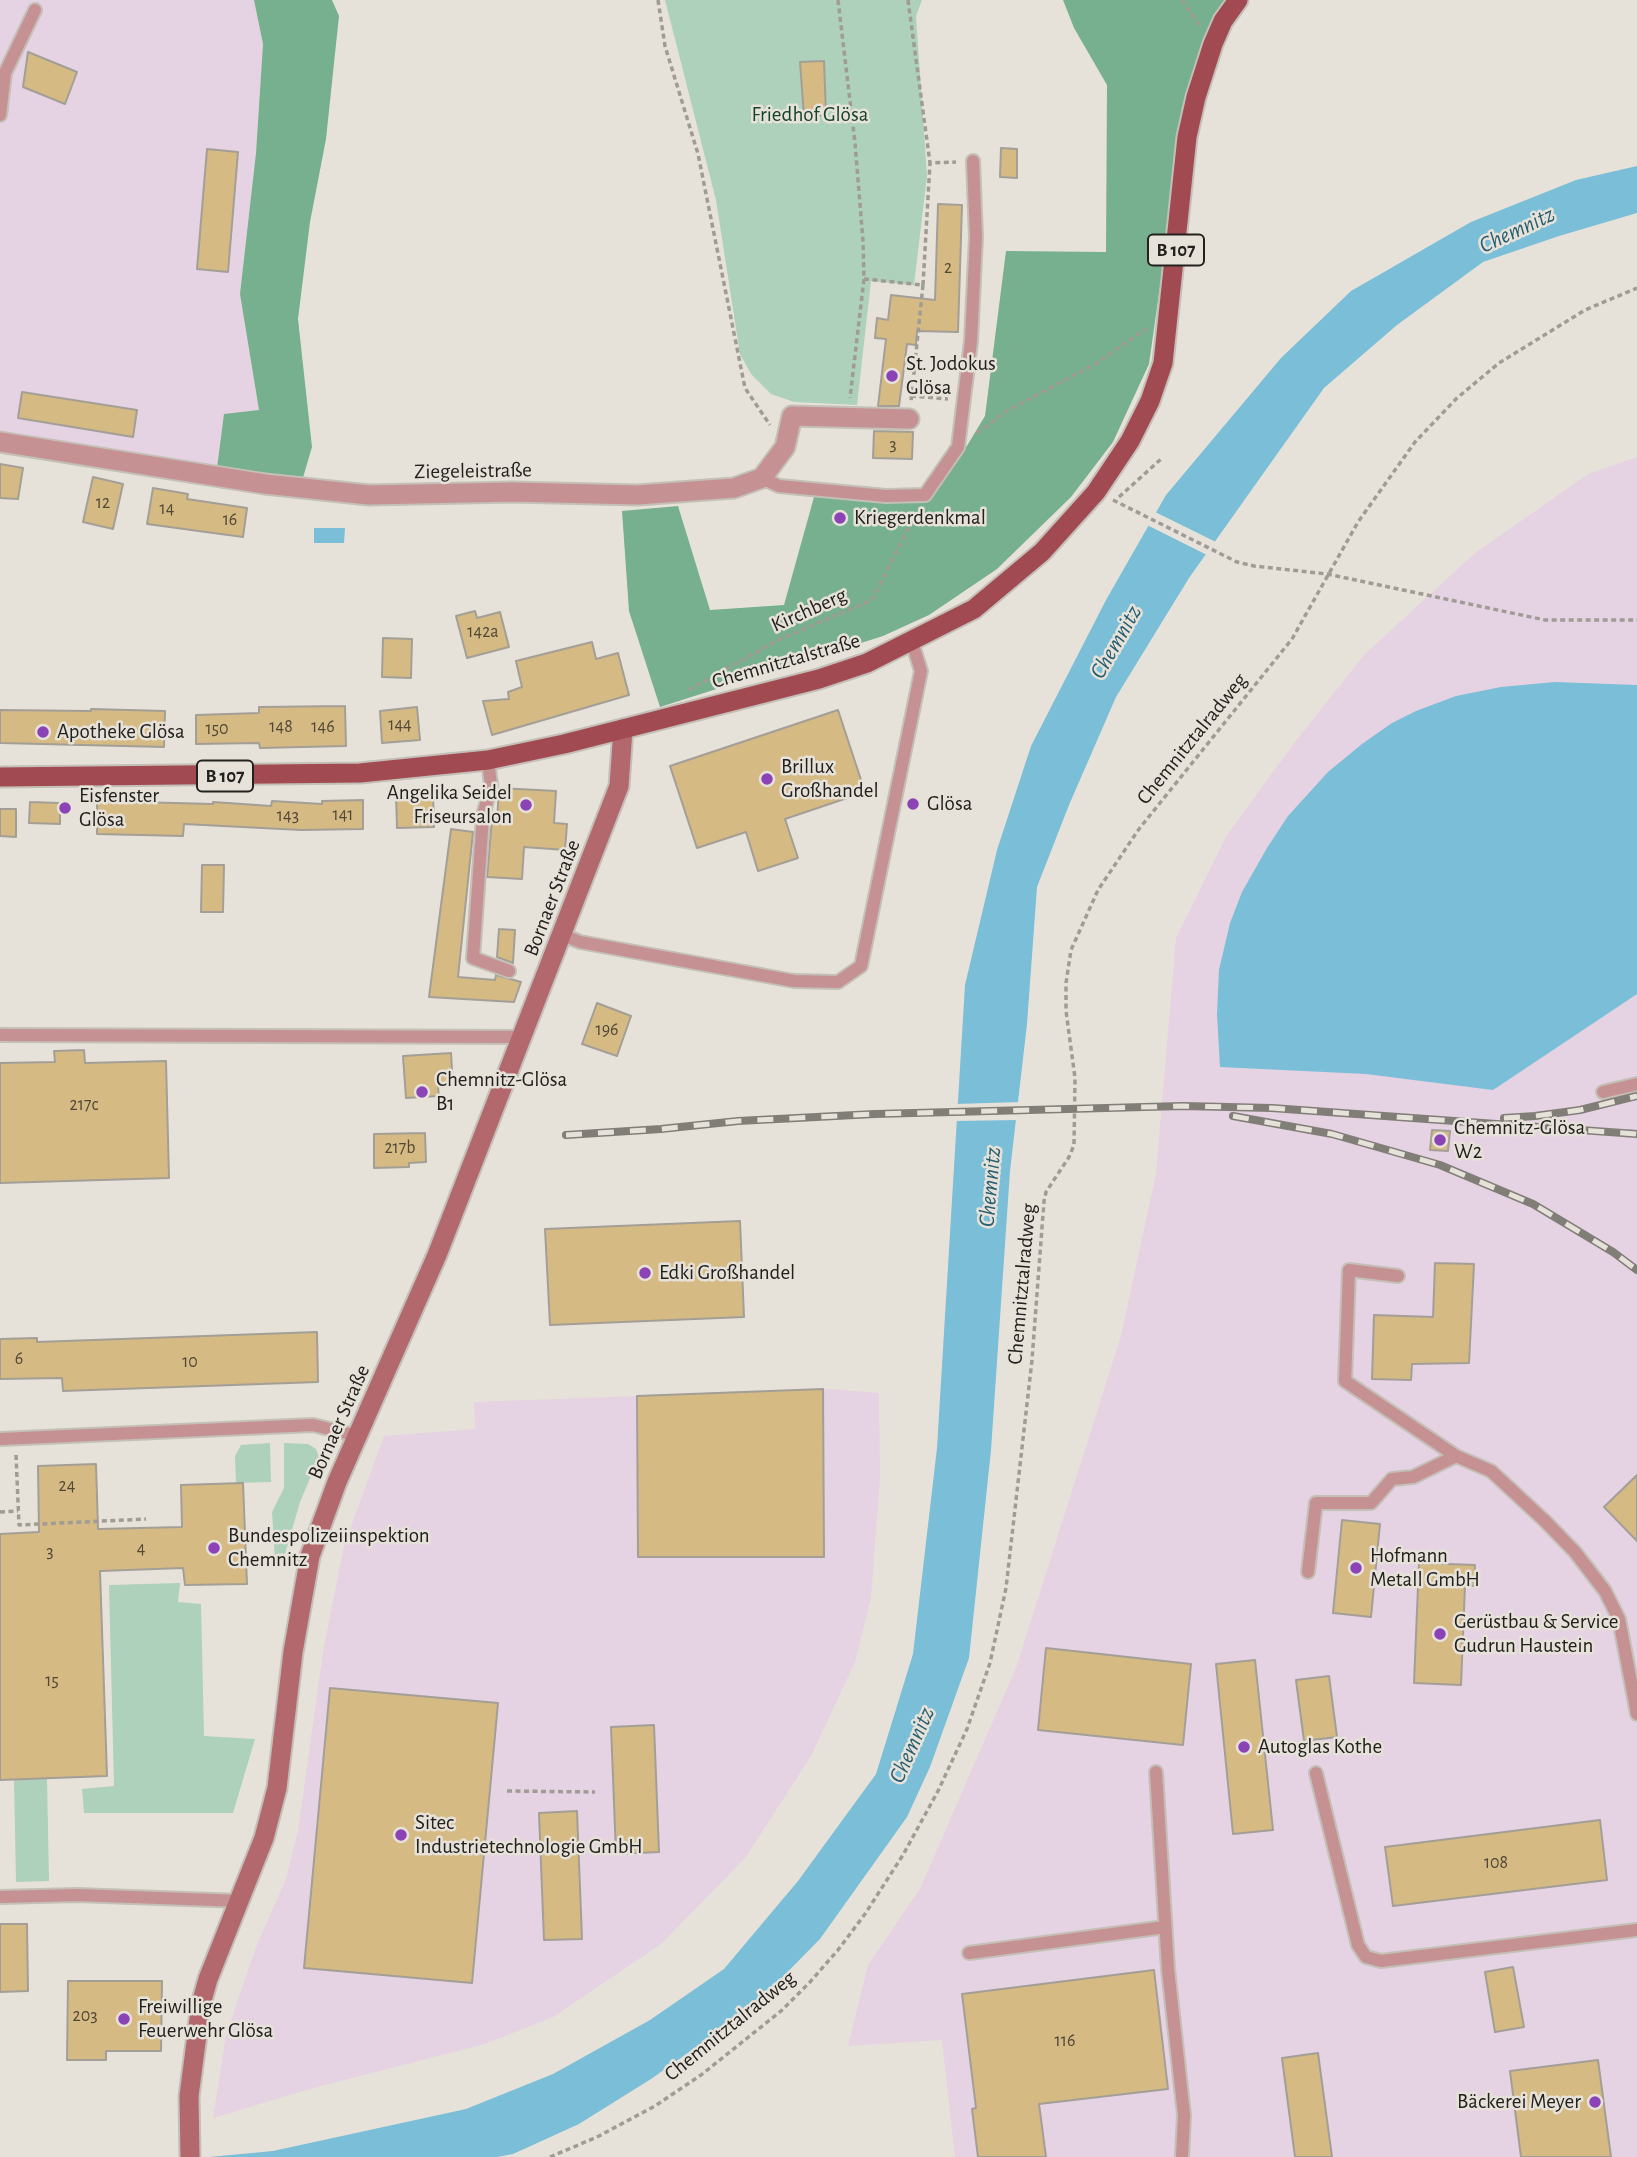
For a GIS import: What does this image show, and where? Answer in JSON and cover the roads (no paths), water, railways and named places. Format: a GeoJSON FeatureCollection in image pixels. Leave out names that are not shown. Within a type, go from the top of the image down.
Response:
{"type":"FeatureCollection","features":[{"type":"Feature","properties":{"kind":"main road","name":"Chemnitztalstraße"},"geometry":{"type":"LineString","coordinates":[[0,777],[360,774],[488,760],[819,679],[867,663],[974,609],[1022,571],[1061,533],[1096,492],[1130,441],[1150,401],[1163,363],[1187,137],[1203,68],[1223,21],[1238,0]]}},
{"type":"Feature","properties":{"kind":"main road","name":"Bornaer Straße"},"geometry":{"type":"LineString","coordinates":[[190,2157],[191,2070],[201,2004],[208,1979],[264,1838],[277,1788],[293,1652],[310,1556],[329,1502],[437,1255],[563,934],[619,786],[623,729]]}},
{"type":"Feature","properties":{"kind":"street"},"geometry":{"type":"LineString","coordinates":[[762,478],[785,447],[792,416],[909,419]]}},
{"type":"Feature","properties":{"kind":"street","name":"Ziegeleistraße"},"geometry":{"type":"LineString","coordinates":[[0,442],[265,484],[369,495],[513,492],[637,495],[733,488],[762,478]]}},
{"type":"Feature","properties":{"kind":"lane"},"geometry":{"type":"LineString","coordinates":[[0,114],[5,74],[35,10]]}},
{"type":"Feature","properties":{"kind":"lane"},"geometry":{"type":"LineString","coordinates":[[762,478],[779,486],[886,496],[925,495],[958,447],[971,341],[976,237],[973,161]]}},
{"type":"Feature","properties":{"kind":"lane"},"geometry":{"type":"LineString","coordinates":[[563,934],[580,942],[794,981],[838,982],[861,966],[922,671],[912,642]]}},
{"type":"Feature","properties":{"kind":"lane"},"geometry":{"type":"LineString","coordinates":[[488,760],[491,785],[482,816],[473,958],[509,971]]}},
{"type":"Feature","properties":{"kind":"lane"},"geometry":{"type":"LineString","coordinates":[[0,1035],[522,1037]]}},
{"type":"Feature","properties":{"kind":"lane"},"geometry":{"type":"LineString","coordinates":[[1603,1093],[1637,1084]]}},
{"type":"Feature","properties":{"kind":"lane"},"geometry":{"type":"LineString","coordinates":[[1398,1276],[1349,1270],[1345,1381],[1456,1456],[1491,1471],[1575,1552],[1605,1591],[1619,1619],[1637,1714]]}},
{"type":"Feature","properties":{"kind":"lane"},"geometry":{"type":"LineString","coordinates":[[0,1438],[313,1425],[358,1436]]}},
{"type":"Feature","properties":{"kind":"lane"},"geometry":{"type":"LineString","coordinates":[[1308,1572],[1316,1503],[1371,1503],[1392,1479],[1413,1477],[1456,1456]]}},
{"type":"Feature","properties":{"kind":"lane"},"geometry":{"type":"LineString","coordinates":[[1156,1772],[1165,1927],[1184,2115],[1182,2157]]}},
{"type":"Feature","properties":{"kind":"lane"},"geometry":{"type":"LineString","coordinates":[[1316,1773],[1358,1945],[1366,1957],[1381,1961],[1637,1930]]}},
{"type":"Feature","properties":{"kind":"lane"},"geometry":{"type":"LineString","coordinates":[[0,1897],[77,1895],[241,1900]]}},
{"type":"Feature","properties":{"kind":"lane"},"geometry":{"type":"LineString","coordinates":[[969,1952],[1165,1927]]}},
{"type":"Feature","properties":{"kind":"water","name":"Chemnitz"},"geometry":{"type":"Polygon","coordinates":[[[1637,166],[1637,213],[1483,262],[1397,325],[1324,388],[1189,578],[1116,697],[1037,887],[1027,1024],[1010,1171],[991,1450],[969,1658],[930,1767],[907,1817],[820,1939],[753,2007],[651,2079],[579,2124],[513,2154],[497,2157],[209,2157],[273,2151],[466,2109],[553,2074],[650,2020],[724,1969],[798,1881],[876,1774],[913,1654],[937,1448],[965,985],[997,850],[1031,746],[1106,600],[1166,495],[1281,358],[1351,291],[1471,222],[1576,180],[1637,166]]]}},
{"type":"Feature","properties":{"kind":"water"},"geometry":{"type":"Polygon","coordinates":[[[314,528],[345,528],[344,543],[314,543],[314,528]]]}},
{"type":"Feature","properties":{"kind":"water"},"geometry":{"type":"Polygon","coordinates":[[[1555,682],[1637,685],[1637,994],[1493,1090],[1366,1074],[1220,1067],[1217,1014],[1219,970],[1230,923],[1242,892],[1288,816],[1328,772],[1392,723],[1456,696],[1501,687],[1555,682]]]}},
{"type":"Feature","properties":{"kind":"railway"},"geometry":{"type":"LineString","coordinates":[[1504,1118],[1580,1110],[1637,1096]]}},
{"type":"Feature","properties":{"kind":"railway"},"geometry":{"type":"LineString","coordinates":[[566,1135],[738,1121],[875,1114],[1183,1106],[1272,1108],[1637,1134]]}},
{"type":"Feature","properties":{"kind":"railway"},"geometry":{"type":"LineString","coordinates":[[1233,1116],[1332,1134],[1440,1165],[1533,1204],[1613,1252],[1637,1270]]}},
{"type":"Feature","properties":{"kind":"place","name":"St. Jodokus Glösa"},"geometry":{"type":"Point","coordinates":[892,376]}},
{"type":"Feature","properties":{"kind":"place","name":"Kriegerdenkmal"},"geometry":{"type":"Point","coordinates":[840,518]}},
{"type":"Feature","properties":{"kind":"place","name":"Apotheke Glösa"},"geometry":{"type":"Point","coordinates":[43,732]}},
{"type":"Feature","properties":{"kind":"place","name":"Brillux Großhandel"},"geometry":{"type":"Point","coordinates":[767,779]}},
{"type":"Feature","properties":{"kind":"place","name":"Glösa"},"geometry":{"type":"Point","coordinates":[913,804]}},
{"type":"Feature","properties":{"kind":"place","name":"Angelika Seidel Friseursalon"},"geometry":{"type":"Point","coordinates":[526,805]}},
{"type":"Feature","properties":{"kind":"place","name":"Eisfenster Glösa"},"geometry":{"type":"Point","coordinates":[65,808]}},
{"type":"Feature","properties":{"kind":"place","name":"Chemnitz-Glösa B1"},"geometry":{"type":"Point","coordinates":[422,1092]}},
{"type":"Feature","properties":{"kind":"place","name":"Chemnitz-Glösa W2"},"geometry":{"type":"Point","coordinates":[1440,1140]}},
{"type":"Feature","properties":{"kind":"place","name":"Edki Großhandel"},"geometry":{"type":"Point","coordinates":[645,1273]}},
{"type":"Feature","properties":{"kind":"place","name":"Bundespolizeiinspektion Chemnitz"},"geometry":{"type":"Point","coordinates":[214,1548]}},
{"type":"Feature","properties":{"kind":"place","name":"Hofmann Metall GmbH"},"geometry":{"type":"Point","coordinates":[1356,1568]}},
{"type":"Feature","properties":{"kind":"place","name":"Gerüstbau & Service Gudrun Haustein"},"geometry":{"type":"Point","coordinates":[1440,1634]}},
{"type":"Feature","properties":{"kind":"place","name":"Autoglas Kothe"},"geometry":{"type":"Point","coordinates":[1244,1747]}},
{"type":"Feature","properties":{"kind":"place","name":"Sitec Industrietechnologie GmbH"},"geometry":{"type":"Point","coordinates":[401,1835]}},
{"type":"Feature","properties":{"kind":"place","name":"Freiwillige Feuerwehr Glösa"},"geometry":{"type":"Point","coordinates":[124,2019]}},
{"type":"Feature","properties":{"kind":"place","name":"Bäckerei Meyer"},"geometry":{"type":"Point","coordinates":[1595,2102]}},
{"type":"Feature","properties":{"kind":"park label","name":"Friedhof Glösa"},"geometry":{"type":"Point","coordinates":[810,115]}}]}
